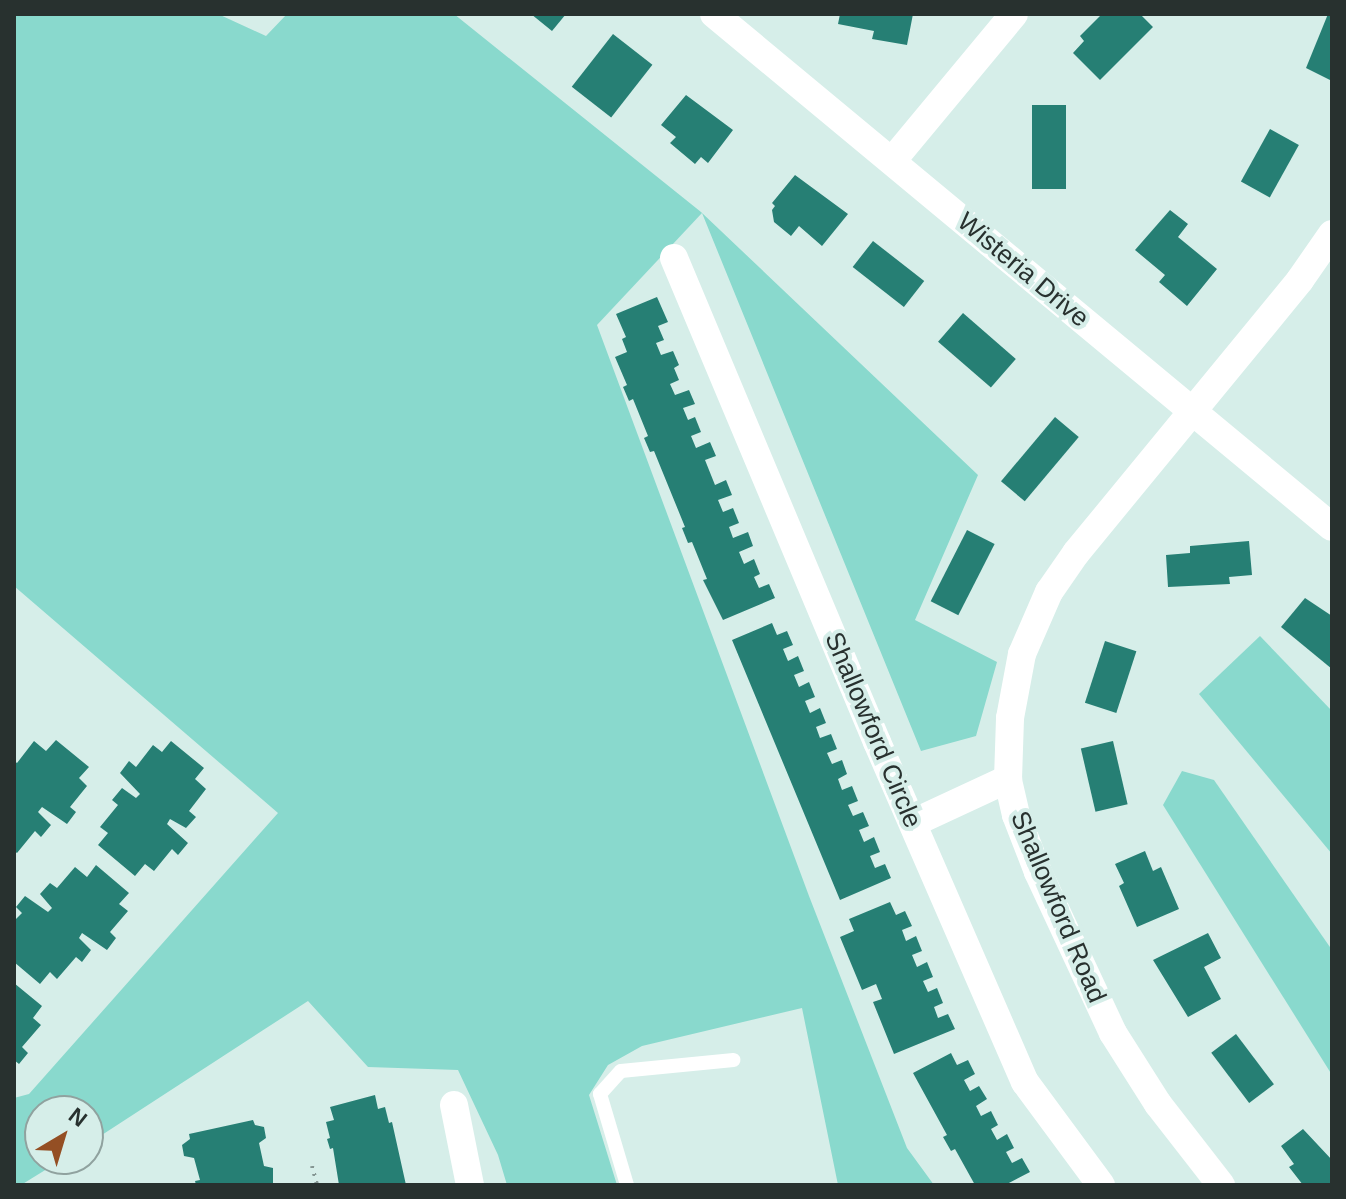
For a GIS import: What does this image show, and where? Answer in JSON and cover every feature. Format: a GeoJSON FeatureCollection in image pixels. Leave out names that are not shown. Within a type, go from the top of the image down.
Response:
{"type":"FeatureCollection","features":[{"type":"Feature","properties":{"kind":"street","name":"Wisteria Drive"},"geometry":{"type":"LineString","coordinates":[[714,14],[1332,527]]}},
{"type":"Feature","properties":{"kind":"street"},"geometry":{"type":"LineString","coordinates":[[892,161],[1014,14]]}},
{"type":"Feature","properties":{"kind":"street","name":"Shallowford Road"},"geometry":{"type":"LineString","coordinates":[[1221,1185],[1158,1104],[1113,1033],[1038,872],[1016,815],[1008,779],[1010,718],[1022,654],[1049,592],[1076,553],[1300,280],[1332,234]]}},
{"type":"Feature","properties":{"kind":"street","name":"Shallowford Circle"},"geometry":{"type":"LineString","coordinates":[[674,258],[1025,1082],[1101,1185]]}},
{"type":"Feature","properties":{"kind":"street"},"geometry":{"type":"LineString","coordinates":[[913,823],[1008,779]]}},
{"type":"Feature","properties":{"kind":"street"},"geometry":{"type":"LineString","coordinates":[[454,1105],[470,1185]]}},
{"type":"Feature","properties":{"kind":"lane"},"geometry":{"type":"LineString","coordinates":[[627,1185],[600,1094],[621,1071],[733,1060]]}},
{"type":"Feature","properties":{"kind":"path"},"geometry":{"type":"LineString","coordinates":[[312,1166],[317,1185]]}},
{"type":"Feature","properties":{"kind":"green space"},"geometry":{"type":"Polygon","coordinates":[[[14,14],[218,14],[266,36],[287,14],[454,14],[701,212],[978,475],[915,620],[997,662],[976,736],[921,751],[702,213],[597,325],[809,896],[907,1148],[934,1185],[838,1185],[802,1008],[642,1046],[608,1065],[589,1095],[617,1185],[507,1185],[498,1155],[458,1070],[368,1067],[308,1001],[104,1134],[104,1095],[25,1095],[278,813],[14,586],[14,14]]]}},
{"type":"Feature","properties":{"kind":"green space"},"geometry":{"type":"Polygon","coordinates":[[[1260,636],[1332,711],[1332,854],[1199,694],[1260,636]]]}},
{"type":"Feature","properties":{"kind":"green space"},"geometry":{"type":"Polygon","coordinates":[[[1182,771],[1214,780],[1332,950],[1332,1075],[1163,805],[1182,771]]]}},
{"type":"Feature","properties":{"kind":"green space"},"geometry":{"type":"Polygon","coordinates":[[[24,1095],[24,1175],[37,1175],[21,1185],[14,1185],[14,1098],[24,1095]]]}},
{"type":"Feature","properties":{"kind":"building"},"geometry":{"type":"Polygon","coordinates":[[[531,14],[566,14],[552,31],[531,14]]]}},
{"type":"Feature","properties":{"kind":"building"},"geometry":{"type":"Polygon","coordinates":[[[840,14],[913,14],[907,45],[872,39],[874,31],[838,24],[840,14]]]}},
{"type":"Feature","properties":{"kind":"building"},"geometry":{"type":"Polygon","coordinates":[[[1102,14],[1140,14],[1153,27],[1100,80],[1073,53],[1084,41],[1080,36],[1102,14]]]}},
{"type":"Feature","properties":{"kind":"building"},"geometry":{"type":"Polygon","coordinates":[[[1328,14],[1332,14],[1332,81],[1306,68],[1328,14]]]}},
{"type":"Feature","properties":{"kind":"building"},"geometry":{"type":"Polygon","coordinates":[[[613,34],[652,65],[611,118],[572,87],[613,34]]]}},
{"type":"Feature","properties":{"kind":"building"},"geometry":{"type":"Polygon","coordinates":[[[686,95],[733,130],[708,163],[701,157],[695,164],[670,143],[676,137],[661,125],[686,95]]]}},
{"type":"Feature","properties":{"kind":"building"},"geometry":{"type":"Polygon","coordinates":[[[1032,105],[1066,105],[1066,189],[1032,189],[1032,105]]]}},
{"type":"Feature","properties":{"kind":"building"},"geometry":{"type":"Polygon","coordinates":[[[1270,129],[1299,145],[1270,197],[1241,181],[1270,129]]]}},
{"type":"Feature","properties":{"kind":"building"},"geometry":{"type":"Polygon","coordinates":[[[795,175],[848,214],[822,246],[799,226],[791,236],[774,222],[772,210],[775,206],[772,203],[795,175]]]}},
{"type":"Feature","properties":{"kind":"building"},"geometry":{"type":"Polygon","coordinates":[[[1170,210],[1188,224],[1178,237],[1217,269],[1187,306],[1159,282],[1165,275],[1135,250],[1170,210]]]}},
{"type":"Feature","properties":{"kind":"building"},"geometry":{"type":"Polygon","coordinates":[[[873,241],[924,281],[904,307],[853,267],[873,241]]]}},
{"type":"Feature","properties":{"kind":"building"},"geometry":{"type":"Polygon","coordinates":[[[657,297],[668,322],[658,326],[664,340],[656,343],[661,355],[673,351],[679,365],[674,368],[679,380],[670,384],[675,395],[689,390],[695,404],[683,408],[688,420],[695,417],[701,432],[691,436],[696,448],[710,442],[716,456],[705,460],[715,485],[726,480],[732,495],[718,500],[723,512],[733,508],[739,523],[729,527],[733,538],[748,532],[753,546],[739,552],[744,564],[754,559],[760,574],[754,577],[759,588],[769,584],[775,598],[723,620],[703,580],[707,579],[692,542],[688,543],[682,528],[685,527],[654,451],[650,452],[644,438],[648,436],[633,399],[629,401],[623,387],[627,385],[615,357],[627,352],[622,339],[626,337],[616,314],[657,297]]]}},
{"type":"Feature","properties":{"kind":"building"},"geometry":{"type":"Polygon","coordinates":[[[963,313],[1016,359],[991,388],[938,342],[963,313]]]}},
{"type":"Feature","properties":{"kind":"building"},"geometry":{"type":"Polygon","coordinates":[[[1055,417],[1079,437],[1025,501],[1001,481],[1055,417]]]}},
{"type":"Feature","properties":{"kind":"building"},"geometry":{"type":"Polygon","coordinates":[[[967,530],[995,544],[958,615],[931,601],[967,530]]]}},
{"type":"Feature","properties":{"kind":"building"},"geometry":{"type":"Polygon","coordinates":[[[1249,541],[1252,575],[1229,577],[1230,584],[1168,587],[1166,555],[1190,553],[1190,546],[1249,541]]]}},
{"type":"Feature","properties":{"kind":"building"},"geometry":{"type":"Polygon","coordinates":[[[1305,598],[1332,616],[1332,669],[1281,627],[1305,598]]]}},
{"type":"Feature","properties":{"kind":"building"},"geometry":{"type":"Polygon","coordinates":[[[772,623],[777,635],[787,631],[793,645],[783,649],[788,661],[798,656],[804,671],[794,675],[799,687],[809,682],[815,697],[805,701],[810,713],[820,708],[826,723],[816,727],[820,738],[831,734],[837,749],[827,753],[832,764],[842,760],[847,774],[838,779],[842,790],[852,786],[858,801],[848,805],[853,816],[863,812],[869,826],[859,830],[864,842],[874,837],[880,852],[870,856],[875,868],[885,864],[891,878],[840,900],[732,640],[772,623]]]}},
{"type":"Feature","properties":{"kind":"building"},"geometry":{"type":"Polygon","coordinates":[[[1105,641],[1136,651],[1116,713],[1085,703],[1105,641]]]}},
{"type":"Feature","properties":{"kind":"building"},"geometry":{"type":"Polygon","coordinates":[[[56,740],[89,767],[79,778],[87,786],[70,807],[76,812],[67,824],[42,807],[38,812],[51,825],[41,837],[35,831],[17,853],[14,851],[14,761],[17,763],[34,741],[46,751],[56,740]]]}},
{"type":"Feature","properties":{"kind":"building"},"geometry":{"type":"Polygon","coordinates":[[[171,741],[204,768],[195,779],[206,789],[189,811],[196,817],[186,828],[170,819],[167,824],[188,843],[178,855],[172,849],[154,871],[145,864],[135,876],[98,845],[108,833],[100,827],[118,805],[112,800],[122,788],[136,798],[140,794],[120,773],[129,761],[136,767],[153,745],[162,752],[171,741]]]}},
{"type":"Feature","properties":{"kind":"building"},"geometry":{"type":"Polygon","coordinates":[[[1113,741],[1128,804],[1095,812],[1081,748],[1113,741]]]}},
{"type":"Feature","properties":{"kind":"building"},"geometry":{"type":"Polygon","coordinates":[[[1145,851],[1153,871],[1161,867],[1179,909],[1137,927],[1119,886],[1124,883],[1115,864],[1145,851]]]}},
{"type":"Feature","properties":{"kind":"building"},"geometry":{"type":"Polygon","coordinates":[[[96,865],[129,893],[119,904],[128,911],[110,932],[116,938],[107,950],[82,933],[79,938],[91,950],[82,962],[76,957],[57,979],[50,972],[40,984],[14,962],[14,921],[22,913],[16,907],[25,896],[48,912],[52,908],[40,894],[50,883],[57,888],[75,867],[87,877],[96,865]]]}},
{"type":"Feature","properties":{"kind":"building"},"geometry":{"type":"Polygon","coordinates":[[[890,902],[896,915],[905,911],[912,926],[902,930],[906,941],[916,936],[922,951],[912,955],[917,967],[927,962],[933,977],[923,981],[928,992],[937,988],[943,1003],[934,1007],[938,1018],[948,1014],[955,1029],[894,1054],[873,1002],[882,999],[876,984],[862,990],[840,937],[854,931],[849,919],[890,902]]]}},
{"type":"Feature","properties":{"kind":"building"},"geometry":{"type":"Polygon","coordinates":[[[1208,933],[1221,958],[1204,967],[1221,999],[1188,1017],[1153,960],[1208,933]]]}},
{"type":"Feature","properties":{"kind":"building"},"geometry":{"type":"Polygon","coordinates":[[[14,983],[42,1006],[33,1018],[41,1025],[22,1047],[28,1053],[19,1064],[14,1060],[14,983]]]}},
{"type":"Feature","properties":{"kind":"building"},"geometry":{"type":"Polygon","coordinates":[[[1236,1034],[1274,1084],[1249,1103],[1211,1053],[1236,1034]]]}},
{"type":"Feature","properties":{"kind":"building"},"geometry":{"type":"Polygon","coordinates":[[[951,1053],[957,1065],[968,1060],[975,1074],[964,1080],[970,1091],[979,1086],[987,1099],[976,1106],[981,1116],[991,1111],[998,1125],[991,1129],[997,1140],[1007,1134],[1014,1148],[1006,1152],[1012,1163],[1022,1158],[1030,1172],[1005,1185],[975,1185],[955,1149],[951,1151],[943,1137],[947,1135],[913,1073],[951,1053]]]}},
{"type":"Feature","properties":{"kind":"building"},"geometry":{"type":"Polygon","coordinates":[[[375,1095],[378,1109],[385,1107],[389,1123],[392,1122],[406,1185],[339,1185],[333,1148],[330,1149],[327,1139],[330,1138],[326,1122],[334,1120],[330,1107],[375,1095]]]}},
{"type":"Feature","properties":{"kind":"building"},"geometry":{"type":"Polygon","coordinates":[[[253,1120],[255,1125],[264,1127],[266,1138],[259,1143],[264,1166],[273,1168],[273,1185],[196,1185],[195,1181],[200,1180],[194,1158],[184,1156],[182,1145],[190,1139],[189,1134],[253,1120]]]}},
{"type":"Feature","properties":{"kind":"building"},"geometry":{"type":"Polygon","coordinates":[[[1303,1129],[1332,1160],[1332,1185],[1303,1185],[1289,1167],[1294,1164],[1281,1146],[1303,1129]]]}}]}
